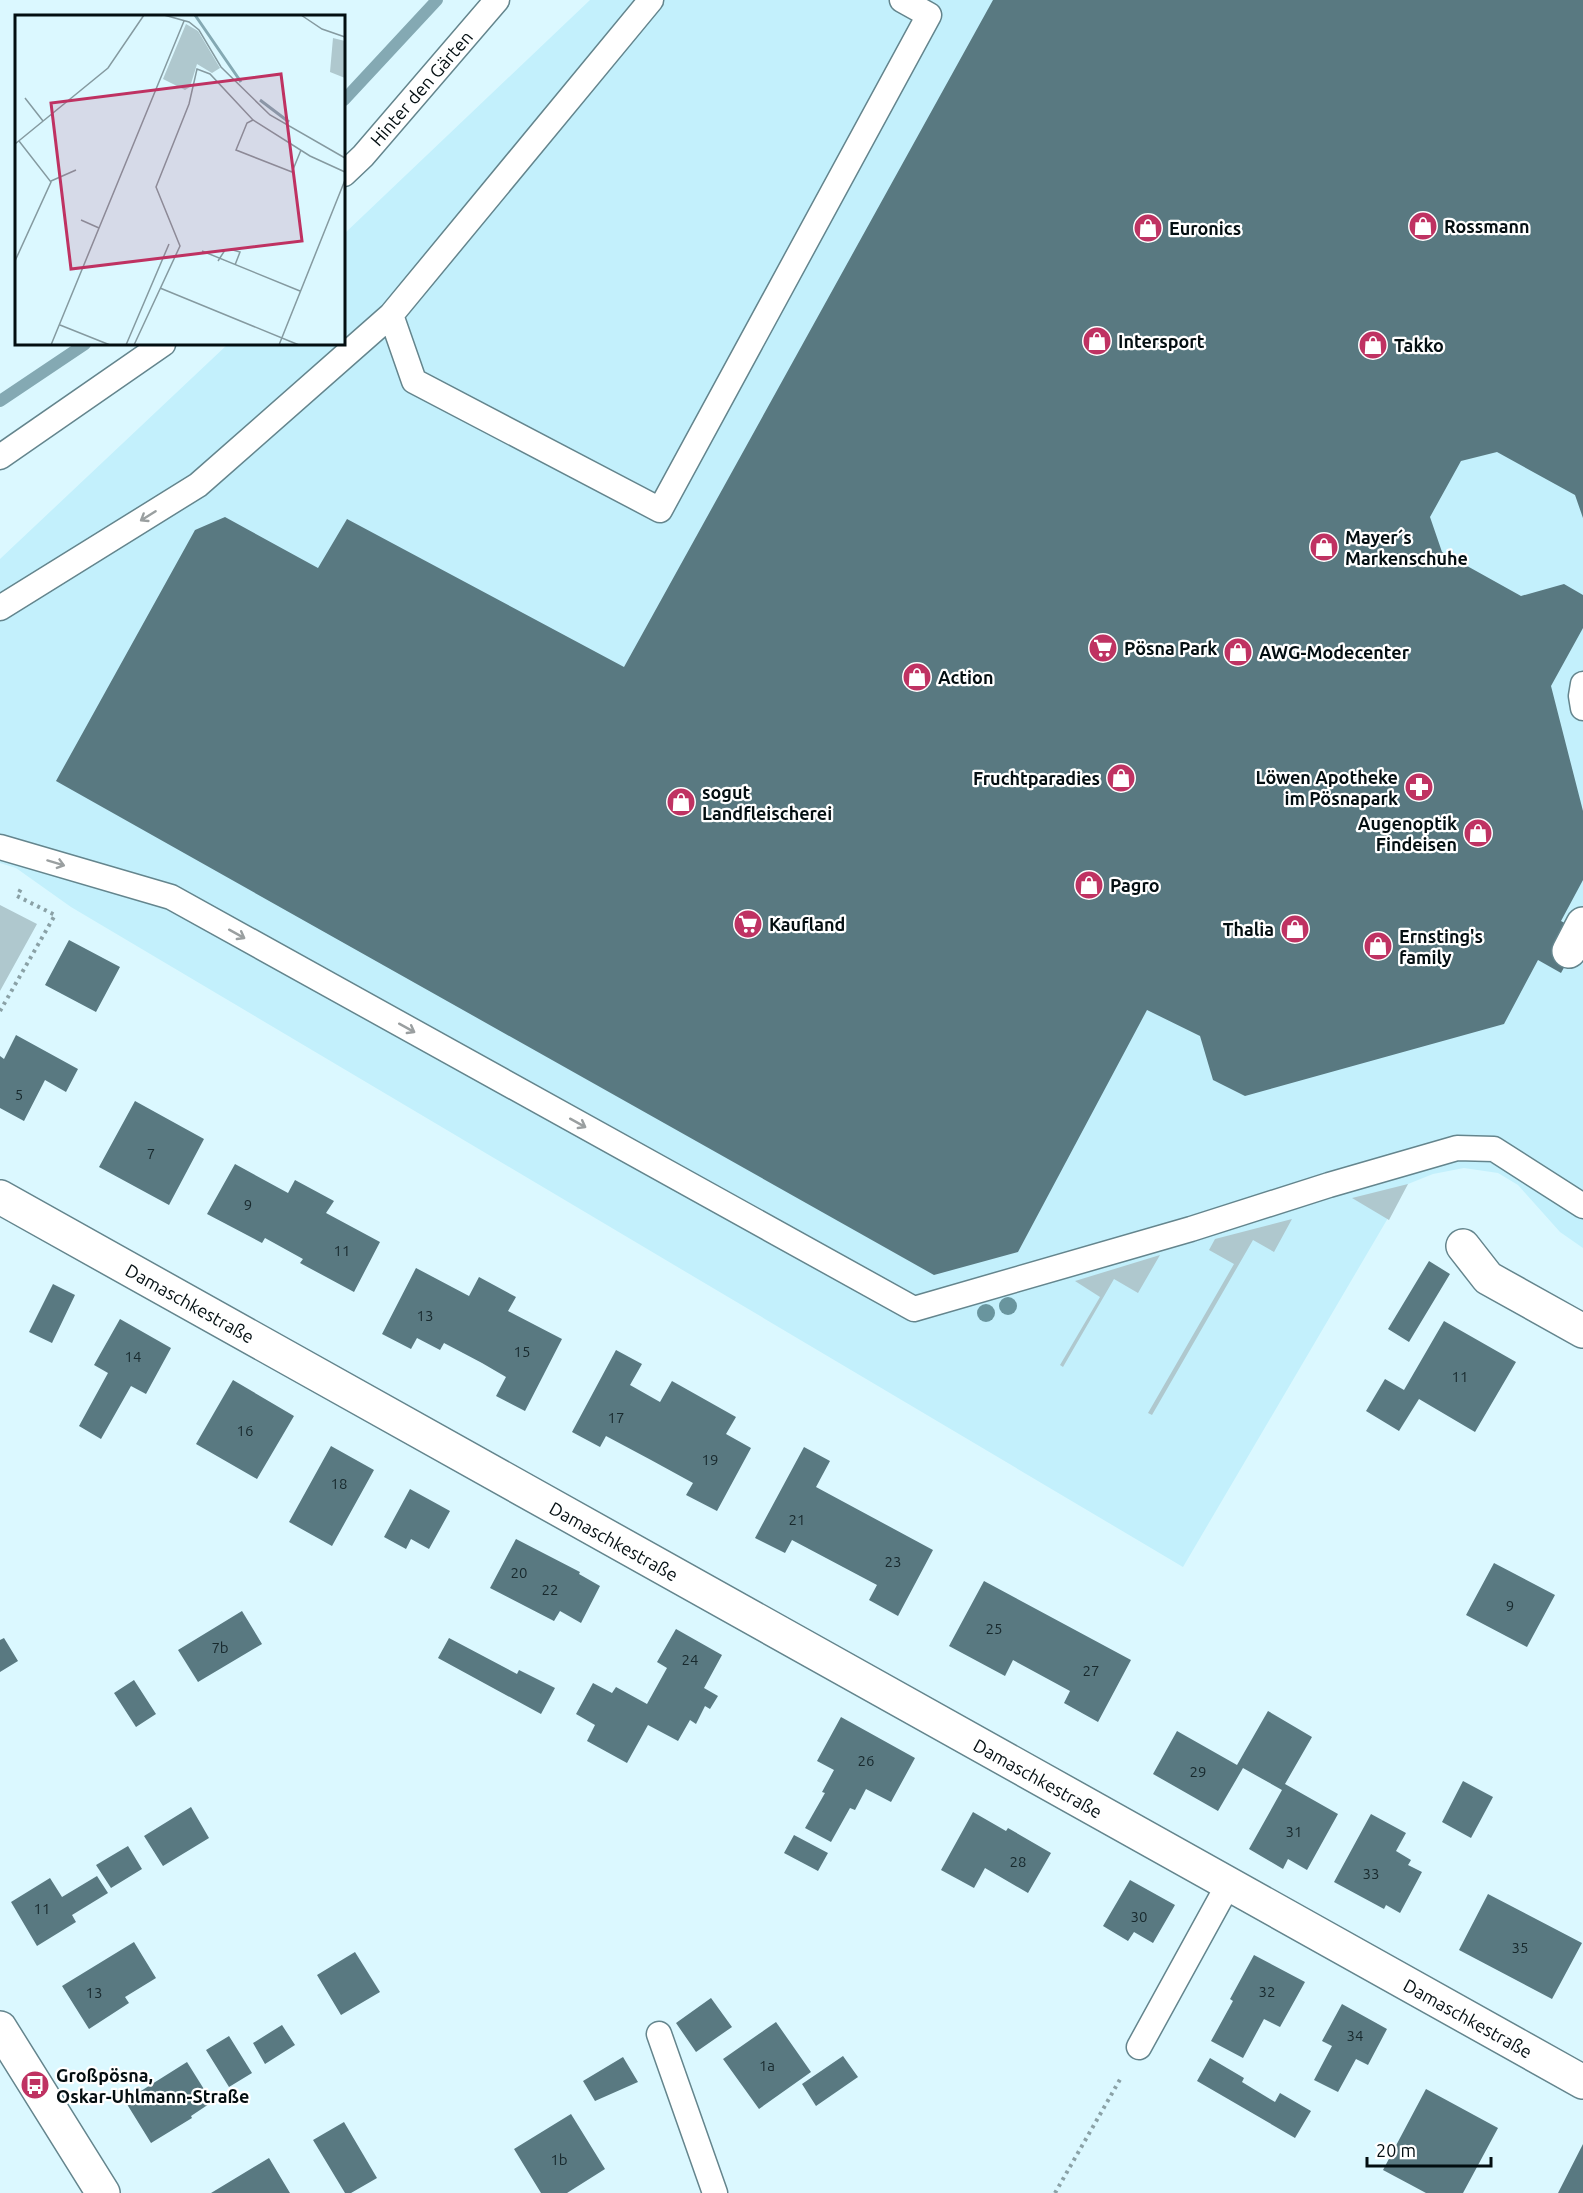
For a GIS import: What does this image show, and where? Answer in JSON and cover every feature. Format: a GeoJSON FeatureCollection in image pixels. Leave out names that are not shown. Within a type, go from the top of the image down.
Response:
{"type":"FeatureCollection","features":[{"type":"Feature","properties":{"kind":"street","name":"Damaschkestraße"},"geometry":{"type":"LineString","coordinates":[[0,1197],[1583,2082]]}},
{"type":"Feature","properties":{"kind":"street"},"geometry":{"type":"LineString","coordinates":[[1463,1246],[1488,1278],[1583,1331]]}},
{"type":"Feature","properties":{"kind":"street"},"geometry":{"type":"LineString","coordinates":[[0,2028],[103,2193]]}},
{"type":"Feature","properties":{"kind":"lane","name":"Hinter den Gärten"},"geometry":{"type":"LineString","coordinates":[[345,173],[363,156],[498,0]]}},
{"type":"Feature","properties":{"kind":"lane"},"geometry":{"type":"LineString","coordinates":[[0,608],[198,485],[391,315],[651,0]]}},
{"type":"Feature","properties":{"kind":"lane"},"geometry":{"type":"LineString","coordinates":[[391,315],[414,381],[660,510],[929,15],[902,0]]}},
{"type":"Feature","properties":{"kind":"lane"},"geometry":{"type":"LineString","coordinates":[[0,457],[162,345]]}},
{"type":"Feature","properties":{"kind":"lane"},"geometry":{"type":"LineString","coordinates":[[1583,684],[1581,696],[1583,708]]}},
{"type":"Feature","properties":{"kind":"lane"},"geometry":{"type":"LineString","coordinates":[[0,847],[171,897],[914,1310],[1457,1148],[1494,1149],[1583,1206]]}},
{"type":"Feature","properties":{"kind":"lane"},"geometry":{"type":"LineString","coordinates":[[1139,2047],[1228,1885]]}},
{"type":"Feature","properties":{"kind":"lane"},"geometry":{"type":"LineString","coordinates":[[659,2034],[716,2193]]}},
{"type":"Feature","properties":{"kind":"path"},"geometry":{"type":"LineString","coordinates":[[0,1011],[55,915],[17,896],[37,857]]}},
{"type":"Feature","properties":{"kind":"path"},"geometry":{"type":"LineString","coordinates":[[1055,2193],[1139,2047]]}},
{"type":"Feature","properties":{"kind":"shaded area","name":"Pösna Park"},"geometry":{"type":"Polygon","coordinates":[[[590,0],[1583,0],[1583,1248],[1560,1232],[1518,1185],[1498,1173],[1464,1168],[1433,1174],[1408,1184],[1183,1567],[71,907],[16,868],[0,863],[0,559],[227,345],[345,345],[345,233],[590,0]]]}},
{"type":"Feature","properties":{"kind":"shaded area"},"geometry":{"type":"Polygon","coordinates":[[[0,905],[37,924],[0,991],[0,905]]]}},
{"type":"Feature","properties":{"kind":"shaded area"},"geometry":{"type":"Polygon","coordinates":[[[1408,1184],[1389,1220],[1352,1198],[1408,1184]]]}},
{"type":"Feature","properties":{"kind":"shaded area"},"geometry":{"type":"Polygon","coordinates":[[[1292,1219],[1274,1252],[1253,1240],[1152,1415],[1148,1413],[1234,1264],[1209,1250],[1215,1239],[1292,1219]]]}},
{"type":"Feature","properties":{"kind":"shaded area"},"geometry":{"type":"Polygon","coordinates":[[[1160,1255],[1138,1293],[1114,1279],[1063,1367],[1060,1365],[1100,1297],[1075,1281],[1160,1255]]]}},
{"type":"Feature","properties":{"kind":"building","name":"Pösna Park"},"geometry":{"type":"Polygon","coordinates":[[[993,0],[1583,0],[1583,518],[1575,495],[1497,452],[1461,461],[1430,517],[1442,552],[1521,596],[1564,584],[1583,595],[1583,628],[1551,686],[1583,811],[1583,880],[1561,921],[1583,933],[1561,973],[1538,960],[1504,1024],[1245,1096],[1213,1080],[1200,1036],[1147,1010],[1018,1252],[934,1275],[56,781],[195,530],[225,517],[318,568],[347,519],[624,667],[993,0]]]}},
{"type":"Feature","properties":{"kind":"building"},"geometry":{"type":"Polygon","coordinates":[[[69,940],[120,967],[96,1012],[45,985],[69,940]]]}},
{"type":"Feature","properties":{"kind":"building"},"geometry":{"type":"Polygon","coordinates":[[[16,1035],[78,1069],[66,1092],[45,1080],[24,1121],[0,1108],[0,1056],[4,1059],[16,1035]]]}},
{"type":"Feature","properties":{"kind":"building"},"geometry":{"type":"Polygon","coordinates":[[[135,1101],[204,1139],[169,1205],[99,1167],[135,1101]]]}},
{"type":"Feature","properties":{"kind":"building"},"geometry":{"type":"Polygon","coordinates":[[[235,1164],[288,1193],[295,1180],[334,1201],[326,1213],[380,1242],[354,1292],[300,1263],[303,1259],[265,1238],[262,1243],[207,1214],[235,1164]]]}},
{"type":"Feature","properties":{"kind":"building"},"geometry":{"type":"Polygon","coordinates":[[[1429,1261],[1450,1274],[1409,1342],[1388,1329],[1429,1261]]]}},
{"type":"Feature","properties":{"kind":"building"},"geometry":{"type":"Polygon","coordinates":[[[416,1268],[469,1296],[479,1277],[516,1297],[508,1311],[562,1339],[525,1411],[496,1396],[506,1377],[482,1363],[444,1343],[440,1350],[417,1338],[411,1349],[382,1334],[416,1268]]]}},
{"type":"Feature","properties":{"kind":"building"},"geometry":{"type":"Polygon","coordinates":[[[53,1284],[75,1295],[52,1343],[29,1332],[53,1284]]]}},
{"type":"Feature","properties":{"kind":"building"},"geometry":{"type":"Polygon","coordinates":[[[120,1319],[171,1348],[146,1394],[131,1386],[101,1439],[79,1426],[108,1373],[94,1365],[120,1319]]]}},
{"type":"Feature","properties":{"kind":"building"},"geometry":{"type":"Polygon","coordinates":[[[1444,1321],[1516,1362],[1475,1432],[1419,1399],[1399,1431],[1366,1411],[1385,1379],[1404,1390],[1444,1321]]]}},
{"type":"Feature","properties":{"kind":"building"},"geometry":{"type":"Polygon","coordinates":[[[616,1350],[642,1364],[630,1385],[660,1402],[672,1381],[736,1417],[726,1434],[751,1448],[717,1511],[686,1495],[693,1483],[651,1460],[606,1436],[600,1447],[572,1432],[616,1350]]]}},
{"type":"Feature","properties":{"kind":"building"},"geometry":{"type":"Polygon","coordinates":[[[233,1380],[294,1416],[257,1479],[196,1444],[233,1380]]]}},
{"type":"Feature","properties":{"kind":"building"},"geometry":{"type":"Polygon","coordinates":[[[331,1446],[374,1470],[332,1546],[289,1522],[331,1446]]]}},
{"type":"Feature","properties":{"kind":"building"},"geometry":{"type":"Polygon","coordinates":[[[804,1447],[830,1461],[816,1487],[933,1550],[898,1616],[869,1600],[877,1585],[792,1540],[785,1553],[755,1538],[804,1447]]]}},
{"type":"Feature","properties":{"kind":"building"},"geometry":{"type":"Polygon","coordinates":[[[410,1489],[450,1511],[429,1549],[411,1539],[406,1549],[384,1537],[410,1489]]]}},
{"type":"Feature","properties":{"kind":"building"},"geometry":{"type":"Polygon","coordinates":[[[516,1539],[580,1572],[579,1574],[600,1586],[581,1623],[560,1611],[554,1621],[490,1588],[516,1539]]]}},
{"type":"Feature","properties":{"kind":"building"},"geometry":{"type":"Polygon","coordinates":[[[1494,1563],[1555,1595],[1527,1647],[1466,1615],[1494,1563]]]}},
{"type":"Feature","properties":{"kind":"building"},"geometry":{"type":"Polygon","coordinates":[[[984,1581],[1131,1660],[1098,1722],[1064,1703],[1070,1691],[1013,1660],[1005,1676],[949,1646],[984,1581]]]}},
{"type":"Feature","properties":{"kind":"building"},"geometry":{"type":"Polygon","coordinates":[[[242,1611],[262,1644],[198,1682],[178,1650],[242,1611]]]}},
{"type":"Feature","properties":{"kind":"building"},"geometry":{"type":"Polygon","coordinates":[[[676,1629],[722,1655],[704,1688],[718,1696],[710,1709],[705,1706],[696,1724],[690,1720],[678,1741],[648,1725],[627,1763],[587,1741],[595,1725],[576,1714],[593,1683],[612,1693],[616,1687],[647,1704],[667,1668],[657,1662],[676,1629]]]}},
{"type":"Feature","properties":{"kind":"building"},"geometry":{"type":"Polygon","coordinates":[[[4,1638],[18,1661],[0,1672],[0,1640],[4,1638]]]}},
{"type":"Feature","properties":{"kind":"building"},"geometry":{"type":"Polygon","coordinates":[[[449,1638],[517,1674],[519,1670],[555,1688],[541,1714],[438,1658],[449,1638]]]}},
{"type":"Feature","properties":{"kind":"building"},"geometry":{"type":"Polygon","coordinates":[[[134,1680],[156,1714],[136,1727],[114,1693],[134,1680]]]}},
{"type":"Feature","properties":{"kind":"building"},"geometry":{"type":"Polygon","coordinates":[[[1268,1711],[1312,1737],[1285,1784],[1338,1814],[1307,1870],[1288,1859],[1283,1869],[1249,1849],[1282,1790],[1243,1768],[1218,1811],[1153,1774],[1177,1731],[1237,1765],[1268,1711]]]}},
{"type":"Feature","properties":{"kind":"building"},"geometry":{"type":"Polygon","coordinates":[[[841,1717],[915,1758],[891,1802],[866,1789],[855,1810],[850,1808],[831,1842],[805,1828],[825,1793],[822,1792],[834,1770],[817,1761],[841,1717]]]}},
{"type":"Feature","properties":{"kind":"building"},"geometry":{"type":"Polygon","coordinates":[[[1463,1781],[1493,1797],[1471,1838],[1442,1822],[1463,1781]]]}},
{"type":"Feature","properties":{"kind":"building"},"geometry":{"type":"Polygon","coordinates":[[[191,1807],[209,1838],[163,1866],[144,1836],[191,1807]]]}},
{"type":"Feature","properties":{"kind":"building"},"geometry":{"type":"Polygon","coordinates":[[[973,1812],[1006,1831],[1008,1828],[1051,1853],[1028,1893],[985,1868],[974,1888],[941,1870],[973,1812]]]}},
{"type":"Feature","properties":{"kind":"building"},"geometry":{"type":"Polygon","coordinates":[[[1371,1814],[1406,1833],[1396,1851],[1411,1860],[1408,1865],[1422,1872],[1400,1913],[1386,1905],[1384,1909],[1334,1882],[1371,1814]]]}},
{"type":"Feature","properties":{"kind":"building"},"geometry":{"type":"Polygon","coordinates":[[[794,1835],[828,1853],[818,1871],[784,1853],[794,1835]]]}},
{"type":"Feature","properties":{"kind":"building"},"geometry":{"type":"Polygon","coordinates":[[[128,1846],[142,1869],[111,1888],[96,1865],[128,1846]]]}},
{"type":"Feature","properties":{"kind":"building"},"geometry":{"type":"Polygon","coordinates":[[[97,1876],[108,1893],[72,1915],[76,1922],[37,1946],[11,1902],[50,1878],[62,1897],[97,1876]]]}},
{"type":"Feature","properties":{"kind":"building"},"geometry":{"type":"Polygon","coordinates":[[[1130,1880],[1175,1905],[1153,1943],[1134,1932],[1128,1941],[1103,1926],[1130,1880]]]}},
{"type":"Feature","properties":{"kind":"building"},"geometry":{"type":"Polygon","coordinates":[[[1488,1894],[1582,1943],[1552,1999],[1459,1950],[1488,1894]]]}},
{"type":"Feature","properties":{"kind":"building"},"geometry":{"type":"Polygon","coordinates":[[[134,1942],[156,1978],[125,1997],[129,2003],[89,2029],[62,1986],[134,1942]]]}},
{"type":"Feature","properties":{"kind":"building"},"geometry":{"type":"Polygon","coordinates":[[[355,1952],[380,1992],[341,2015],[317,1975],[355,1952]]]}},
{"type":"Feature","properties":{"kind":"building"},"geometry":{"type":"Polygon","coordinates":[[[1254,1955],[1305,1982],[1280,2027],[1264,2019],[1243,2058],[1211,2041],[1254,1955]]]}},
{"type":"Feature","properties":{"kind":"building"},"geometry":{"type":"Polygon","coordinates":[[[711,1998],[732,2027],[696,2052],[676,2023],[711,1998]]]}},
{"type":"Feature","properties":{"kind":"building"},"geometry":{"type":"Polygon","coordinates":[[[1342,2004],[1387,2029],[1368,2065],[1356,2059],[1338,2092],[1314,2080],[1332,2046],[1322,2041],[1342,2004]]]}},
{"type":"Feature","properties":{"kind":"building"},"geometry":{"type":"Polygon","coordinates":[[[776,2022],[811,2072],[759,2109],[723,2059],[776,2022]]]}},
{"type":"Feature","properties":{"kind":"building"},"geometry":{"type":"Polygon","coordinates":[[[282,2025],[295,2045],[265,2064],[253,2043],[282,2025]]]}},
{"type":"Feature","properties":{"kind":"building"},"geometry":{"type":"Polygon","coordinates":[[[229,2036],[252,2073],[229,2087],[206,2050],[229,2036]]]}},
{"type":"Feature","properties":{"kind":"building"},"geometry":{"type":"Polygon","coordinates":[[[843,2056],[858,2077],[816,2106],[802,2084],[843,2056]]]}},
{"type":"Feature","properties":{"kind":"building"},"geometry":{"type":"Polygon","coordinates":[[[623,2057],[638,2082],[595,2101],[583,2081],[623,2057]]]}},
{"type":"Feature","properties":{"kind":"building"},"geometry":{"type":"Polygon","coordinates":[[[1210,2058],[1244,2078],[1242,2082],[1275,2102],[1280,2093],[1311,2111],[1295,2138],[1197,2081],[1210,2058]]]}},
{"type":"Feature","properties":{"kind":"building"},"geometry":{"type":"Polygon","coordinates":[[[187,2062],[212,2102],[191,2116],[192,2118],[151,2143],[125,2101],[187,2062]]]}},
{"type":"Feature","properties":{"kind":"building"},"geometry":{"type":"Polygon","coordinates":[[[1426,2089],[1498,2128],[1463,2193],[1426,2193],[1383,2170],[1426,2089]]]}},
{"type":"Feature","properties":{"kind":"building"},"geometry":{"type":"Polygon","coordinates":[[[571,2114],[605,2169],[567,2193],[541,2193],[514,2149],[571,2114]]]}},
{"type":"Feature","properties":{"kind":"building"},"geometry":{"type":"Polygon","coordinates":[[[344,2122],[377,2178],[351,2193],[345,2193],[313,2140],[344,2122]]]}},
{"type":"Feature","properties":{"kind":"building"},"geometry":{"type":"Polygon","coordinates":[[[1583,2144],[1583,2193],[1558,2193],[1583,2144]]]}},
{"type":"Feature","properties":{"kind":"building"},"geometry":{"type":"Polygon","coordinates":[[[269,2158],[290,2193],[211,2193],[269,2158]]]}},
{"type":"Feature","properties":{"kind":"waterway"},"geometry":{"type":"LineString","coordinates":[[345,99],[437,0]]}},
{"type":"Feature","properties":{"kind":"waterway"},"geometry":{"type":"LineString","coordinates":[[0,401],[84,345]]}},
{"type":"Feature","properties":{"kind":"place","name":"Rossmann"},"geometry":{"type":"Point","coordinates":[1423,226]}},
{"type":"Feature","properties":{"kind":"place","name":"Euronics"},"geometry":{"type":"Point","coordinates":[1148,228]}},
{"type":"Feature","properties":{"kind":"place","name":"Intersport"},"geometry":{"type":"Point","coordinates":[1097,341]}},
{"type":"Feature","properties":{"kind":"place","name":"Takko"},"geometry":{"type":"Point","coordinates":[1373,345]}},
{"type":"Feature","properties":{"kind":"place","name":"Mayer´s Markenschuhe"},"geometry":{"type":"Point","coordinates":[1324,547]}},
{"type":"Feature","properties":{"kind":"place","name":"Pösna Park"},"geometry":{"type":"Point","coordinates":[1103,648]}},
{"type":"Feature","properties":{"kind":"place","name":"AWG-Modecenter"},"geometry":{"type":"Point","coordinates":[1238,652]}},
{"type":"Feature","properties":{"kind":"place","name":"Action"},"geometry":{"type":"Point","coordinates":[917,677]}},
{"type":"Feature","properties":{"kind":"place","name":"Fruchtparadies"},"geometry":{"type":"Point","coordinates":[1121,778]}},
{"type":"Feature","properties":{"kind":"place","name":"Löwen Apotheke im Pösnapark"},"geometry":{"type":"Point","coordinates":[1419,787]}},
{"type":"Feature","properties":{"kind":"place","name":"sogut Landfleischerei"},"geometry":{"type":"Point","coordinates":[681,802]}},
{"type":"Feature","properties":{"kind":"place","name":"Augenoptik Findeisen"},"geometry":{"type":"Point","coordinates":[1478,833]}},
{"type":"Feature","properties":{"kind":"place","name":"Pagro"},"geometry":{"type":"Point","coordinates":[1089,885]}},
{"type":"Feature","properties":{"kind":"place","name":"Kaufland"},"geometry":{"type":"Point","coordinates":[748,924]}},
{"type":"Feature","properties":{"kind":"place","name":"Thalia"},"geometry":{"type":"Point","coordinates":[1295,929]}},
{"type":"Feature","properties":{"kind":"place","name":"Ernsting's family"},"geometry":{"type":"Point","coordinates":[1378,946]}},
{"type":"Feature","properties":{"kind":"place","name":"Großpösna, Oskar-Uhlmann-Straße"},"geometry":{"type":"Point","coordinates":[35,2085]}}]}
